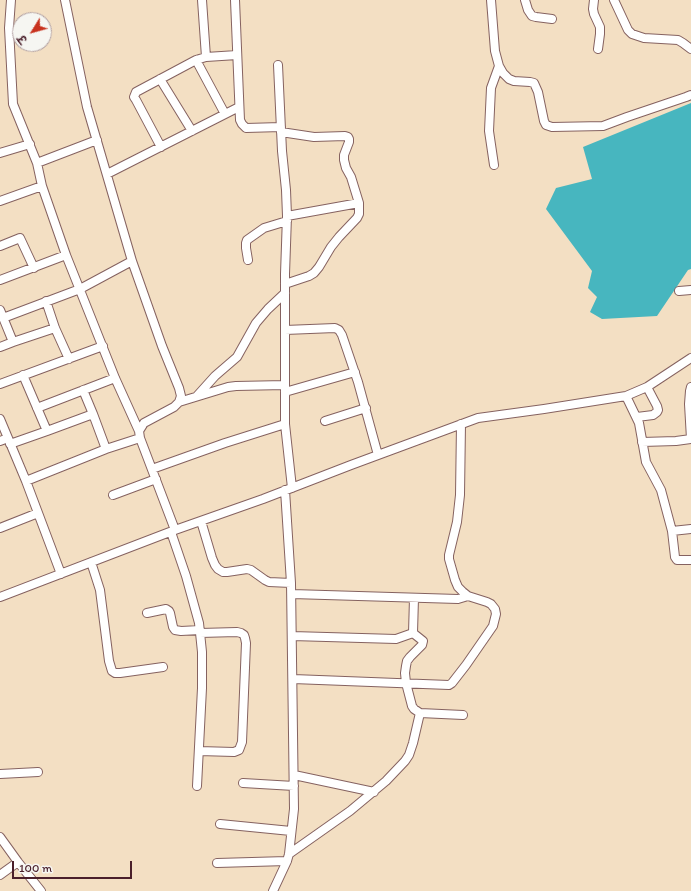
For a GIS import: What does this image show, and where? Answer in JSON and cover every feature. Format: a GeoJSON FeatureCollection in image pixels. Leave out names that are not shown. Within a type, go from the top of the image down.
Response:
{"type":"FeatureCollection","features":[{"type":"Feature","properties":{"kind":"street"},"geometry":{"type":"LineString","coordinates":[[11,0],[9,28],[13,104],[30,144],[37,164],[42,186],[66,255],[115,378],[140,434],[173,531],[197,615],[202,652],[198,786]]}},
{"type":"Feature","properties":{"kind":"street"},"geometry":{"type":"LineString","coordinates":[[26,482],[140,434],[144,423],[174,407],[182,396],[162,346],[132,261],[88,107],[65,0]]}},
{"type":"Feature","properties":{"kind":"street"},"geometry":{"type":"LineString","coordinates":[[202,0],[206,57]]}},
{"type":"Feature","properties":{"kind":"street"},"geometry":{"type":"LineString","coordinates":[[235,0],[239,107],[240,120],[242,124],[246,128],[281,130],[314,137],[345,136],[349,139],[344,160],[359,203],[359,214],[331,247],[314,273],[285,284]]}},
{"type":"Feature","properties":{"kind":"street"},"geometry":{"type":"LineString","coordinates":[[491,0],[495,51],[499,66],[509,79],[534,83],[538,92],[544,121],[552,127],[603,126],[691,95]]}},
{"type":"Feature","properties":{"kind":"street"},"geometry":{"type":"LineString","coordinates":[[525,0],[528,10],[532,16],[536,18],[552,19]]}},
{"type":"Feature","properties":{"kind":"street"},"geometry":{"type":"LineString","coordinates":[[594,0],[594,14],[600,27],[598,49]]}},
{"type":"Feature","properties":{"kind":"street"},"geometry":{"type":"LineString","coordinates":[[614,0],[628,30],[632,34],[644,38],[678,40],[690,47]]}},
{"type":"Feature","properties":{"kind":"street"},"geometry":{"type":"LineString","coordinates":[[161,147],[134,97],[136,92],[196,60],[206,57],[237,55]]}},
{"type":"Feature","properties":{"kind":"street"},"geometry":{"type":"LineString","coordinates":[[196,60],[225,114]]}},
{"type":"Feature","properties":{"kind":"street"},"geometry":{"type":"LineString","coordinates":[[273,891],[288,858],[294,809],[292,594],[285,424],[285,284],[287,219],[278,65]]}},
{"type":"Feature","properties":{"kind":"street"},"geometry":{"type":"LineString","coordinates":[[494,165],[489,131],[491,88],[499,66]]}},
{"type":"Feature","properties":{"kind":"street"},"geometry":{"type":"LineString","coordinates":[[160,79],[192,131]]}},
{"type":"Feature","properties":{"kind":"street"},"geometry":{"type":"LineString","coordinates":[[107,174],[239,107]]}},
{"type":"Feature","properties":{"kind":"street"},"geometry":{"type":"LineString","coordinates":[[37,164],[97,140]]}},
{"type":"Feature","properties":{"kind":"street"},"geometry":{"type":"LineString","coordinates":[[0,153],[30,144]]}},
{"type":"Feature","properties":{"kind":"street"},"geometry":{"type":"LineString","coordinates":[[0,200],[42,186]]}},
{"type":"Feature","properties":{"kind":"street"},"geometry":{"type":"LineString","coordinates":[[248,260],[246,248],[247,240],[264,228],[287,219],[359,203]]}},
{"type":"Feature","properties":{"kind":"street"},"geometry":{"type":"LineString","coordinates":[[0,246],[20,238],[34,268]]}},
{"type":"Feature","properties":{"kind":"street"},"geometry":{"type":"LineString","coordinates":[[0,280],[66,255]]}},
{"type":"Feature","properties":{"kind":"street"},"geometry":{"type":"LineString","coordinates":[[3,318],[80,289],[132,261]]}},
{"type":"Feature","properties":{"kind":"street"},"geometry":{"type":"LineString","coordinates":[[679,291],[691,290]]}},
{"type":"Feature","properties":{"kind":"street"},"geometry":{"type":"LineString","coordinates":[[197,396],[215,376],[237,357],[256,323],[285,292]]}},
{"type":"Feature","properties":{"kind":"street"},"geometry":{"type":"LineString","coordinates":[[46,301],[55,328],[69,358]]}},
{"type":"Feature","properties":{"kind":"street"},"geometry":{"type":"LineString","coordinates":[[0,310],[13,342]]}},
{"type":"Feature","properties":{"kind":"street"},"geometry":{"type":"LineString","coordinates":[[0,348],[55,328]]}},
{"type":"Feature","properties":{"kind":"street"},"geometry":{"type":"LineString","coordinates":[[285,330],[335,328],[339,330],[355,372],[378,455]]}},
{"type":"Feature","properties":{"kind":"street"},"geometry":{"type":"LineString","coordinates":[[0,384],[103,346]]}},
{"type":"Feature","properties":{"kind":"street"},"geometry":{"type":"LineString","coordinates":[[0,597],[478,418],[626,396],[647,387],[691,358]]}},
{"type":"Feature","properties":{"kind":"street"},"geometry":{"type":"LineString","coordinates":[[179,402],[228,387],[285,388],[355,372]]}},
{"type":"Feature","properties":{"kind":"street"},"geometry":{"type":"LineString","coordinates":[[23,375],[47,431]]}},
{"type":"Feature","properties":{"kind":"street"},"geometry":{"type":"LineString","coordinates":[[37,408],[115,378]]}},
{"type":"Feature","properties":{"kind":"street"},"geometry":{"type":"LineString","coordinates":[[637,417],[653,415],[658,410],[647,387]]}},
{"type":"Feature","properties":{"kind":"street"},"geometry":{"type":"LineString","coordinates":[[642,442],[691,439],[689,404],[691,387]]}},
{"type":"Feature","properties":{"kind":"street"},"geometry":{"type":"LineString","coordinates":[[83,390],[106,449]]}},
{"type":"Feature","properties":{"kind":"street"},"geometry":{"type":"LineString","coordinates":[[626,396],[639,423],[646,462],[662,490],[672,531],[675,557],[677,560],[691,560]]}},
{"type":"Feature","properties":{"kind":"street"},"geometry":{"type":"LineString","coordinates":[[325,421],[366,408]]}},
{"type":"Feature","properties":{"kind":"street"},"geometry":{"type":"LineString","coordinates":[[6,441],[47,431],[93,414]]}},
{"type":"Feature","properties":{"kind":"street"},"geometry":{"type":"LineString","coordinates":[[0,419],[6,441],[26,482],[61,574]]}},
{"type":"Feature","properties":{"kind":"street"},"geometry":{"type":"LineString","coordinates":[[152,469],[225,443],[285,424]]}},
{"type":"Feature","properties":{"kind":"street"},"geometry":{"type":"LineString","coordinates":[[293,679],[449,685],[452,684],[493,626],[496,614],[491,604],[468,596],[463,592],[458,587],[450,566],[449,555],[457,522],[460,494],[461,424]]}},
{"type":"Feature","properties":{"kind":"street"},"geometry":{"type":"LineString","coordinates":[[113,495],[156,479]]}},
{"type":"Feature","properties":{"kind":"street"},"geometry":{"type":"LineString","coordinates":[[0,528],[38,513]]}},
{"type":"Feature","properties":{"kind":"street"},"geometry":{"type":"LineString","coordinates":[[201,521],[212,558],[218,569],[223,572],[247,569],[269,582],[291,583]]}},
{"type":"Feature","properties":{"kind":"street"},"geometry":{"type":"LineString","coordinates":[[672,531],[691,529]]}},
{"type":"Feature","properties":{"kind":"street"},"geometry":{"type":"LineString","coordinates":[[92,562],[100,590],[109,661],[112,671],[115,673],[120,673],[163,667]]}},
{"type":"Feature","properties":{"kind":"street"},"geometry":{"type":"LineString","coordinates":[[292,594],[458,599],[468,596]]}},
{"type":"Feature","properties":{"kind":"street"},"geometry":{"type":"LineString","coordinates":[[412,633],[414,598]]}},
{"type":"Feature","properties":{"kind":"street"},"geometry":{"type":"LineString","coordinates":[[147,613],[166,610],[169,611],[175,630],[237,632],[244,635],[246,643],[242,742],[239,750],[234,752],[199,751]]}},
{"type":"Feature","properties":{"kind":"street"},"geometry":{"type":"LineString","coordinates":[[292,636],[396,638],[412,633]]}},
{"type":"Feature","properties":{"kind":"street"},"geometry":{"type":"LineString","coordinates":[[412,633],[423,641],[422,645],[407,661],[405,673],[406,683],[412,706],[420,713],[463,715]]}},
{"type":"Feature","properties":{"kind":"street"},"geometry":{"type":"LineString","coordinates":[[217,863],[288,858],[374,792],[405,762],[413,743],[420,713]]}},
{"type":"Feature","properties":{"kind":"street"},"geometry":{"type":"LineString","coordinates":[[0,774],[38,772]]}},
{"type":"Feature","properties":{"kind":"street"},"geometry":{"type":"LineString","coordinates":[[294,776],[374,792]]}},
{"type":"Feature","properties":{"kind":"street"},"geometry":{"type":"LineString","coordinates":[[243,782],[294,786]]}},
{"type":"Feature","properties":{"kind":"street"},"geometry":{"type":"LineString","coordinates":[[220,824],[291,832]]}},
{"type":"Feature","properties":{"kind":"street"},"geometry":{"type":"LineString","coordinates":[[0,837],[41,891]]}},
{"type":"Feature","properties":{"kind":"street"},"geometry":{"type":"LineString","coordinates":[[0,875],[18,862]]}},
{"type":"Feature","properties":{"kind":"water"},"geometry":{"type":"Polygon","coordinates":[[[691,103],[691,269],[688,270],[657,316],[602,319],[590,312],[597,297],[588,288],[592,271],[546,209],[556,188],[592,179],[583,147],[691,103]]]}}]}
